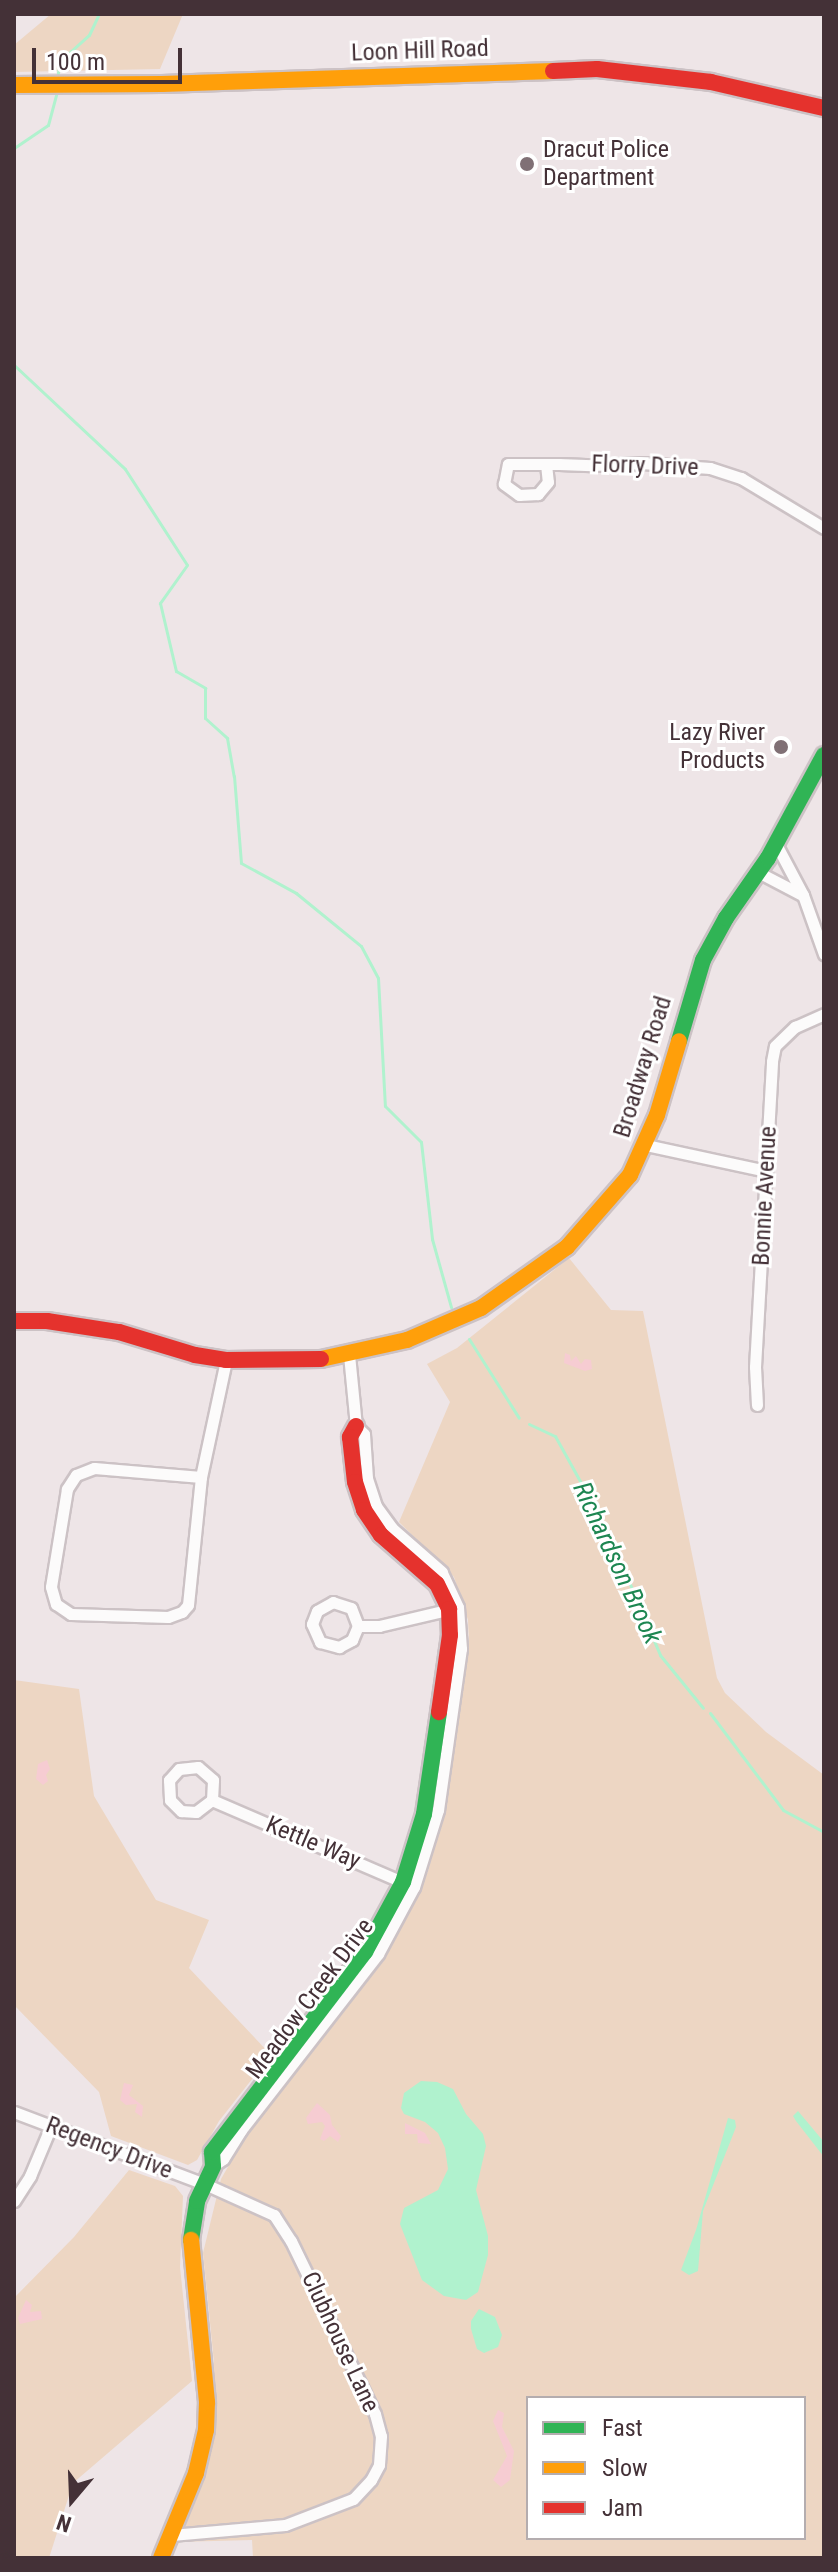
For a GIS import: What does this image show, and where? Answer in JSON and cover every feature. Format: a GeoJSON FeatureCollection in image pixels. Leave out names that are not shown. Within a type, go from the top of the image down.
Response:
{"type":"FeatureCollection","features":[{"type":"Feature","properties":{"kind":"street","name":"Loon Hill Road"},"geometry":{"type":"LineString","coordinates":[[14,85],[597,69],[711,82],[824,108]]}},
{"type":"Feature","properties":{"kind":"street","name":"Florry Drive"},"geometry":{"type":"LineString","coordinates":[[546,464],[642,463],[710,468],[741,478],[824,528]]}},
{"type":"Feature","properties":{"kind":"street","name":"Broadway Road"},"geometry":{"type":"LineString","coordinates":[[14,1321],[47,1321],[119,1332],[195,1355],[226,1360],[282,1363],[349,1355],[432,1330],[481,1308],[522,1282],[567,1247],[609,1203],[630,1175],[646,1145],[703,960],[776,844],[824,755]]}},
{"type":"Feature","properties":{"kind":"street"},"geometry":{"type":"LineString","coordinates":[[776,844],[803,895],[824,954]]}},
{"type":"Feature","properties":{"kind":"street"},"geometry":{"type":"LineString","coordinates":[[758,872],[803,895]]}},
{"type":"Feature","properties":{"kind":"street","name":"Bonnie Avenue"},"geometry":{"type":"LineString","coordinates":[[757,1405],[755,1367],[775,1046],[795,1027],[824,1014]]}},
{"type":"Feature","properties":{"kind":"street"},"geometry":{"type":"LineString","coordinates":[[646,1145],[766,1171]]}},
{"type":"Feature","properties":{"kind":"street"},"geometry":{"type":"LineString","coordinates":[[349,1355],[356,1426],[350,1437],[359,1496],[372,1524],[404,1547],[454,1608],[379,1626],[358,1626]]}},
{"type":"Feature","properties":{"kind":"street"},"geometry":{"type":"LineString","coordinates":[[201,1477],[94,1468],[76,1475],[67,1489],[53,1573],[51,1595],[56,1604],[71,1614],[168,1617],[182,1612],[191,1598],[201,1477],[226,1360]]}},
{"type":"Feature","properties":{"kind":"street"},"geometry":{"type":"LineString","coordinates":[[333,1602],[351,1608],[358,1626],[352,1640],[334,1647],[320,1642],[312,1624],[320,1607],[333,1602]]}},
{"type":"Feature","properties":{"kind":"street","name":"Meadow Creek Drive"},"geometry":{"type":"LineString","coordinates":[[161,2558],[196,2473],[206,2430],[207,2402],[190,2256],[191,2226],[213,2166],[212,2152],[226,2130],[305,2039],[408,1885],[439,1755],[454,1608]]}},
{"type":"Feature","properties":{"kind":"street"},"geometry":{"type":"LineString","coordinates":[[183,1767],[203,1769],[213,1780],[212,1800],[201,1810],[181,1811],[170,1800],[169,1780],[183,1767]]}},
{"type":"Feature","properties":{"kind":"street","name":"Kettle Way"},"geometry":{"type":"LineString","coordinates":[[212,1800],[408,1885]]}},
{"type":"Feature","properties":{"kind":"street","name":"Regency Drive"},"geometry":{"type":"LineString","coordinates":[[14,2112],[205,2184]]}},
{"type":"Feature","properties":{"kind":"street"},"geometry":{"type":"LineString","coordinates":[[14,2201],[30,2176],[51,2126]]}},
{"type":"Feature","properties":{"kind":"street","name":"Clubhouse Lane"},"geometry":{"type":"LineString","coordinates":[[171,2535],[268,2528],[328,2511],[360,2494],[371,2480],[381,2455],[375,2414],[286,2230],[267,2211],[205,2184]]}},
{"type":"Feature","properties":{"kind":"shaded area"},"geometry":{"type":"Polygon","coordinates":[[[51,14],[183,14],[160,69],[14,72],[14,45],[51,14]]]}},
{"type":"Feature","properties":{"kind":"shaded area"},"geometry":{"type":"Polygon","coordinates":[[[569,1258],[611,1310],[643,1311],[717,1678],[725,1693],[766,1732],[824,1775],[824,2558],[253,2558],[252,2540],[176,2542],[207,2471],[215,2429],[214,2362],[203,2253],[221,2179],[249,2130],[395,1940],[428,1871],[445,1808],[469,1642],[468,1620],[454,1577],[399,1522],[450,1402],[427,1364],[457,1348],[569,1258]]]}},
{"type":"Feature","properties":{"kind":"shaded area"},"geometry":{"type":"Polygon","coordinates":[[[14,1680],[79,1689],[94,1796],[156,1900],[209,1920],[189,1968],[271,2055],[219,2121],[197,2160],[188,2165],[111,2136],[99,2092],[14,2005],[14,1680]]]}},
{"type":"Feature","properties":{"kind":"shaded area"},"geometry":{"type":"Polygon","coordinates":[[[421,2081],[437,2082],[453,2089],[466,2114],[483,2134],[486,2146],[476,2190],[488,2236],[488,2255],[478,2292],[466,2300],[444,2296],[422,2280],[400,2224],[404,2208],[438,2190],[448,2169],[445,2148],[438,2133],[425,2122],[404,2114],[401,2108],[404,2093],[421,2081]]]}},
{"type":"Feature","properties":{"kind":"shaded area"},"geometry":{"type":"Polygon","coordinates":[[[798,2111],[824,2142],[824,2157],[793,2116],[798,2111]]]}},
{"type":"Feature","properties":{"kind":"shaded area"},"geometry":{"type":"Polygon","coordinates":[[[728,2118],[735,2120],[736,2127],[703,2211],[698,2271],[689,2275],[681,2270],[696,2230],[728,2118]]]}},
{"type":"Feature","properties":{"kind":"shaded area"},"geometry":{"type":"Polygon","coordinates":[[[129,2170],[175,2186],[183,2196],[180,2267],[192,2381],[73,2483],[49,2558],[14,2558],[14,2298],[74,2237],[129,2170]]]}},
{"type":"Feature","properties":{"kind":"shaded area"},"geometry":{"type":"Polygon","coordinates":[[[479,2309],[495,2317],[502,2335],[498,2347],[484,2353],[477,2349],[471,2329],[471,2321],[479,2309]]]}},
{"type":"Feature","properties":{"kind":"sand"},"geometry":{"type":"Polygon","coordinates":[[[565,1353],[570,1355],[571,1361],[576,1356],[581,1364],[585,1359],[591,1360],[592,1369],[585,1371],[564,1363],[565,1353]]]}},
{"type":"Feature","properties":{"kind":"sand"},"geometry":{"type":"Polygon","coordinates":[[[47,1760],[50,1769],[46,1775],[48,1781],[43,1785],[36,1779],[38,1764],[47,1760]]]}},
{"type":"Feature","properties":{"kind":"sand"},"geometry":{"type":"Polygon","coordinates":[[[124,2083],[133,2085],[129,2095],[143,2106],[142,2117],[135,2112],[137,2104],[126,2105],[120,2100],[124,2083]]]}},
{"type":"Feature","properties":{"kind":"sand"},"geometry":{"type":"Polygon","coordinates":[[[317,2103],[330,2115],[332,2125],[341,2136],[338,2142],[330,2136],[324,2141],[320,2139],[325,2126],[322,2122],[308,2124],[306,2118],[317,2103]]]}},
{"type":"Feature","properties":{"kind":"sand"},"geometry":{"type":"Polygon","coordinates":[[[405,2123],[425,2133],[431,2144],[418,2143],[417,2134],[405,2134],[405,2123]]]}},
{"type":"Feature","properties":{"kind":"sand"},"geometry":{"type":"Polygon","coordinates":[[[26,2300],[32,2305],[30,2312],[41,2311],[42,2319],[20,2324],[18,2318],[26,2300]]]}},
{"type":"Feature","properties":{"kind":"sand"},"geometry":{"type":"Polygon","coordinates":[[[498,2410],[504,2413],[502,2427],[514,2451],[510,2480],[501,2487],[493,2480],[507,2456],[493,2421],[498,2410]]]}},
{"type":"Feature","properties":{"kind":"waterway"},"geometry":{"type":"LineString","coordinates":[[57,79],[60,61],[89,35],[99,14]]}},
{"type":"Feature","properties":{"kind":"waterway"},"geometry":{"type":"LineString","coordinates":[[14,148],[48,125],[57,91]]}},
{"type":"Feature","properties":{"kind":"waterway","name":"Richardson Brook"},"geometry":{"type":"LineString","coordinates":[[14,365],[125,469],[187,565],[160,603],[176,671],[205,688],[205,718],[227,738],[234,776],[241,863],[296,893],[361,946],[378,978],[385,1106],[421,1142],[432,1239],[451,1307]]}},
{"type":"Feature","properties":{"kind":"waterway","name":"Richardson Brook"},"geometry":{"type":"LineString","coordinates":[[469,1339],[519,1418]]}},
{"type":"Feature","properties":{"kind":"waterway","name":"Richardson Brook"},"geometry":{"type":"LineString","coordinates":[[529,1424],[555,1436],[607,1530],[660,1655],[703,1708]]}},
{"type":"Feature","properties":{"kind":"waterway","name":"Richardson Brook"},"geometry":{"type":"LineString","coordinates":[[710,1713],[783,1810],[824,1832]]}},
{"type":"Feature","properties":{"kind":"traffic: fast"},"geometry":{"type":"LineString","coordinates":[[679,1041],[703,960],[726,918],[768,858],[824,755]]}},
{"type":"Feature","properties":{"kind":"traffic: fast"},"geometry":{"type":"LineString","coordinates":[[191,2240],[197,2201],[213,2166],[212,2152],[365,1952],[403,1882],[424,1814],[439,1712]]}},
{"type":"Feature","properties":{"kind":"traffic: slow"},"geometry":{"type":"LineString","coordinates":[[14,85],[162,84],[553,71]]}},
{"type":"Feature","properties":{"kind":"traffic: slow"},"geometry":{"type":"LineString","coordinates":[[321,1359],[407,1340],[481,1308],[567,1247],[630,1175],[657,1115],[679,1041]]}},
{"type":"Feature","properties":{"kind":"traffic: slow"},"geometry":{"type":"LineString","coordinates":[[161,2558],[196,2473],[206,2430],[207,2402],[191,2240]]}},
{"type":"Feature","properties":{"kind":"traffic: jam"},"geometry":{"type":"LineString","coordinates":[[553,71],[597,69],[711,82],[824,108]]}},
{"type":"Feature","properties":{"kind":"traffic: jam"},"geometry":{"type":"LineString","coordinates":[[14,1321],[47,1321],[119,1332],[195,1355],[226,1360],[321,1359]]}},
{"type":"Feature","properties":{"kind":"traffic: jam"},"geometry":{"type":"LineString","coordinates":[[356,1426],[350,1437],[355,1482],[364,1510],[381,1535],[437,1584],[449,1609],[450,1635],[439,1712]]}},
{"type":"Feature","properties":{"kind":"place","name":"Dracut Police Department"},"geometry":{"type":"Point","coordinates":[527,164]}},
{"type":"Feature","properties":{"kind":"place","name":"Lazy River Products"},"geometry":{"type":"Point","coordinates":[781,747]}}]}
